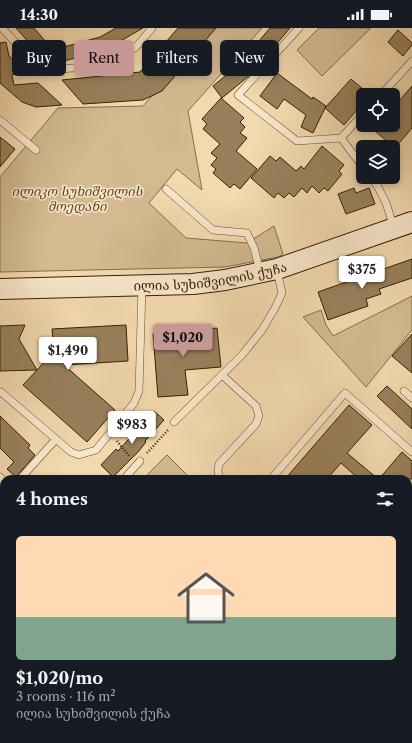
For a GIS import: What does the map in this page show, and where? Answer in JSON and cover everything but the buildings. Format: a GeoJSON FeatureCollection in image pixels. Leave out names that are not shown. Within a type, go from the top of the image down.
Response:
{"type":"FeatureCollection","features":[{"type":"Feature","properties":{"kind":"street","name":"ილია სუხიშვილის ქუჩა"},"geometry":{"type":"LineString","coordinates":[[0,288],[142,286],[193,284],[225,280],[269,271],[403,225]]}},
{"type":"Feature","properties":{"kind":"lane"},"geometry":{"type":"LineString","coordinates":[[2,28],[41,70],[107,66],[136,47],[152,28]]}},
{"type":"Feature","properties":{"kind":"lane"},"geometry":{"type":"LineString","coordinates":[[299,28],[238,94],[297,141],[341,138],[356,122]]}},
{"type":"Feature","properties":{"kind":"lane"},"geometry":{"type":"LineString","coordinates":[[387,88],[412,61]]}},
{"type":"Feature","properties":{"kind":"lane"},"geometry":{"type":"LineString","coordinates":[[0,120],[36,150]]}},
{"type":"Feature","properties":{"kind":"lane"},"geometry":{"type":"LineString","coordinates":[[341,138],[356,158]]}},
{"type":"Feature","properties":{"kind":"lane"},"geometry":{"type":"LineString","coordinates":[[376,184],[386,203],[403,225]]}},
{"type":"Feature","properties":{"kind":"lane"},"geometry":{"type":"LineString","coordinates":[[166,189],[213,230],[247,233],[254,248],[282,293],[262,330],[242,355],[174,422]]}},
{"type":"Feature","properties":{"kind":"lane"},"geometry":{"type":"LineString","coordinates":[[1,392],[71,452],[80,455],[96,450],[134,403],[139,391],[142,286]]}},
{"type":"Feature","properties":{"kind":"lane"},"geometry":{"type":"LineString","coordinates":[[218,475],[217,471],[219,464],[256,424],[259,416],[256,406],[222,375]]}},
{"type":"Feature","properties":{"kind":"lane"},"geometry":{"type":"LineString","coordinates":[[404,391],[412,398]]}},
{"type":"Feature","properties":{"kind":"lane"},"geometry":{"type":"LineString","coordinates":[[274,475],[345,393],[412,452]]}},
{"type":"Feature","properties":{"kind":"lane"},"geometry":{"type":"LineString","coordinates":[[24,475],[56,439]]}},
{"type":"Feature","properties":{"kind":"lane"},"geometry":{"type":"LineString","coordinates":[[128,475],[138,463]]}},
{"type":"Feature","properties":{"kind":"path"},"geometry":{"type":"LineString","coordinates":[[110,433],[138,463],[174,422]]}},
{"type":"Feature","properties":{"kind":"green space","name":"ილიკო სუხიშვილის მოედანი"},"geometry":{"type":"Polygon","coordinates":[[[212,28],[262,28],[251,40],[220,40],[220,75],[188,111],[202,190],[177,169],[149,203],[186,238],[247,243],[274,226],[283,254],[278,257],[225,267],[0,272],[0,177],[58,108],[143,106],[170,76],[212,76],[212,40],[201,40],[212,28]]]}},
{"type":"Feature","properties":{"kind":"green space"},"geometry":{"type":"Polygon","coordinates":[[[319,28],[371,28],[322,76],[297,50],[319,28]]]}},
{"type":"Feature","properties":{"kind":"green space"},"geometry":{"type":"Polygon","coordinates":[[[412,296],[412,330],[366,387],[303,317],[321,310],[326,325],[333,336],[412,296]]]}},
{"type":"Feature","properties":{"kind":"green space"},"geometry":{"type":"Polygon","coordinates":[[[167,455],[187,475],[147,475],[167,455]]]}}]}
